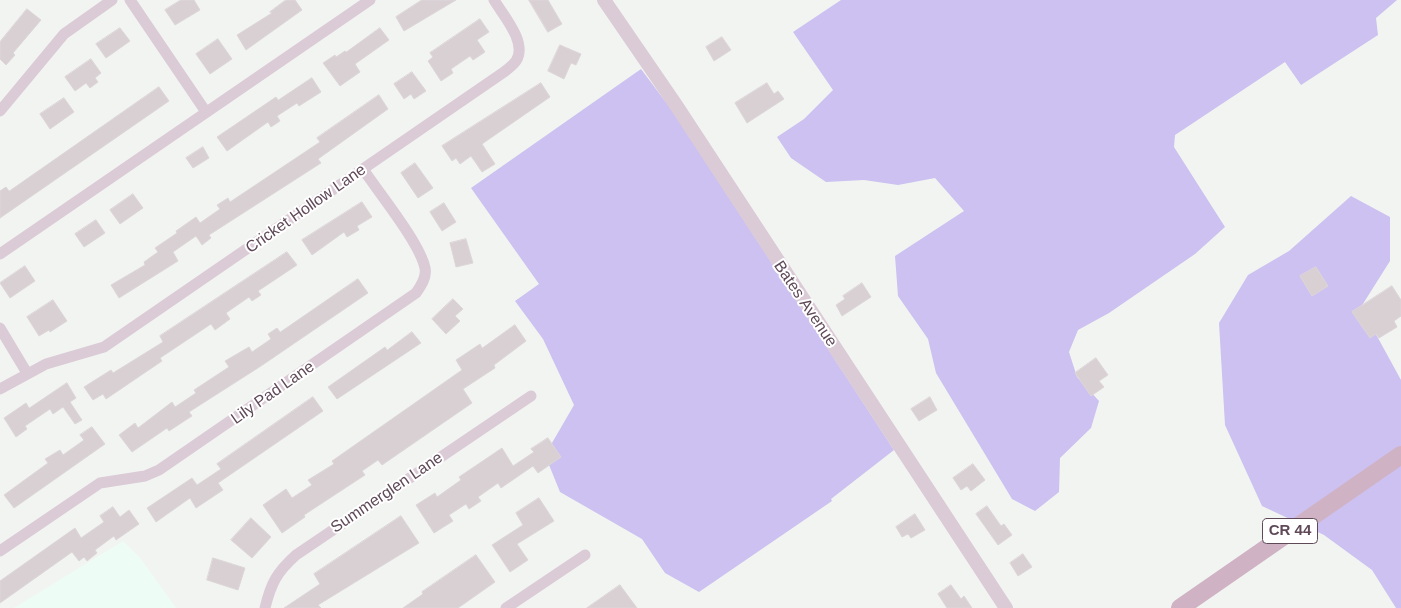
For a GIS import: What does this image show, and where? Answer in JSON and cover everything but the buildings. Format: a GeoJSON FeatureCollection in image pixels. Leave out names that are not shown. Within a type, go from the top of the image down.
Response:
{"type":"FeatureCollection","features":[{"type":"Feature","properties":{"kind":"main road","name":"CR 44"},"geometry":{"type":"LineString","coordinates":[[1180,608],[1401,455]]}},
{"type":"Feature","properties":{"kind":"street"},"geometry":{"type":"LineString","coordinates":[[0,111],[64,34],[112,0]]}},
{"type":"Feature","properties":{"kind":"street"},"geometry":{"type":"LineString","coordinates":[[130,0],[206,112]]}},
{"type":"Feature","properties":{"kind":"street"},"geometry":{"type":"LineString","coordinates":[[0,254],[370,0]]}},
{"type":"Feature","properties":{"kind":"street","name":"Cricket Hollow Lane"},"geometry":{"type":"LineString","coordinates":[[0,389],[27,372],[46,364],[104,347],[474,94],[515,62],[520,50],[514,33],[494,0]]}},
{"type":"Feature","properties":{"kind":"street","name":"Bates Avenue"},"geometry":{"type":"LineString","coordinates":[[604,0],[681,112],[1006,608]]}},
{"type":"Feature","properties":{"kind":"street","name":"Lily Pad Lane"},"geometry":{"type":"LineString","coordinates":[[0,550],[100,483],[145,476],[159,470],[416,293],[425,276],[425,268],[418,249],[363,169]]}},
{"type":"Feature","properties":{"kind":"street"},"geometry":{"type":"LineString","coordinates":[[0,328],[27,372]]}},
{"type":"Feature","properties":{"kind":"street","name":"Summerglen Lane"},"geometry":{"type":"LineString","coordinates":[[265,608],[270,589],[280,570],[296,555],[531,396]]}},
{"type":"Feature","properties":{"kind":"street"},"geometry":{"type":"LineString","coordinates":[[506,608],[585,555]]}},
{"type":"Feature","properties":{"kind":"shaded area"},"geometry":{"type":"Polygon","coordinates":[[[841,0],[1397,0],[1376,18],[1378,35],[1301,85],[1285,62],[1175,135],[1174,147],[1225,227],[1195,254],[1109,313],[1078,330],[1069,352],[1077,377],[1099,401],[1091,428],[1060,458],[1059,492],[1035,511],[1012,499],[936,373],[928,339],[898,296],[895,256],[964,211],[935,178],[898,185],[864,180],[826,182],[791,158],[777,137],[804,119],[833,90],[793,32],[841,0]]]}},
{"type":"Feature","properties":{"kind":"shaded area"},"geometry":{"type":"Polygon","coordinates":[[[641,69],[671,109],[894,450],[831,499],[832,501],[699,592],[665,573],[642,539],[560,492],[545,455],[574,405],[543,339],[515,301],[539,284],[471,188],[641,69]]]}},
{"type":"Feature","properties":{"kind":"shaded area"},"geometry":{"type":"Polygon","coordinates":[[[1351,196],[1390,217],[1390,261],[1361,307],[1401,380],[1401,448],[1294,521],[1262,506],[1225,425],[1219,323],[1248,275],[1289,251],[1351,196]]]}},
{"type":"Feature","properties":{"kind":"shaded area"},"geometry":{"type":"Polygon","coordinates":[[[1401,462],[1401,608],[1396,608],[1372,570],[1324,535],[1307,527],[1401,462]]]}},
{"type":"Feature","properties":{"kind":"shaded area"},"geometry":{"type":"Polygon","coordinates":[[[123,541],[141,559],[176,608],[14,608],[123,541]]]}}]}
